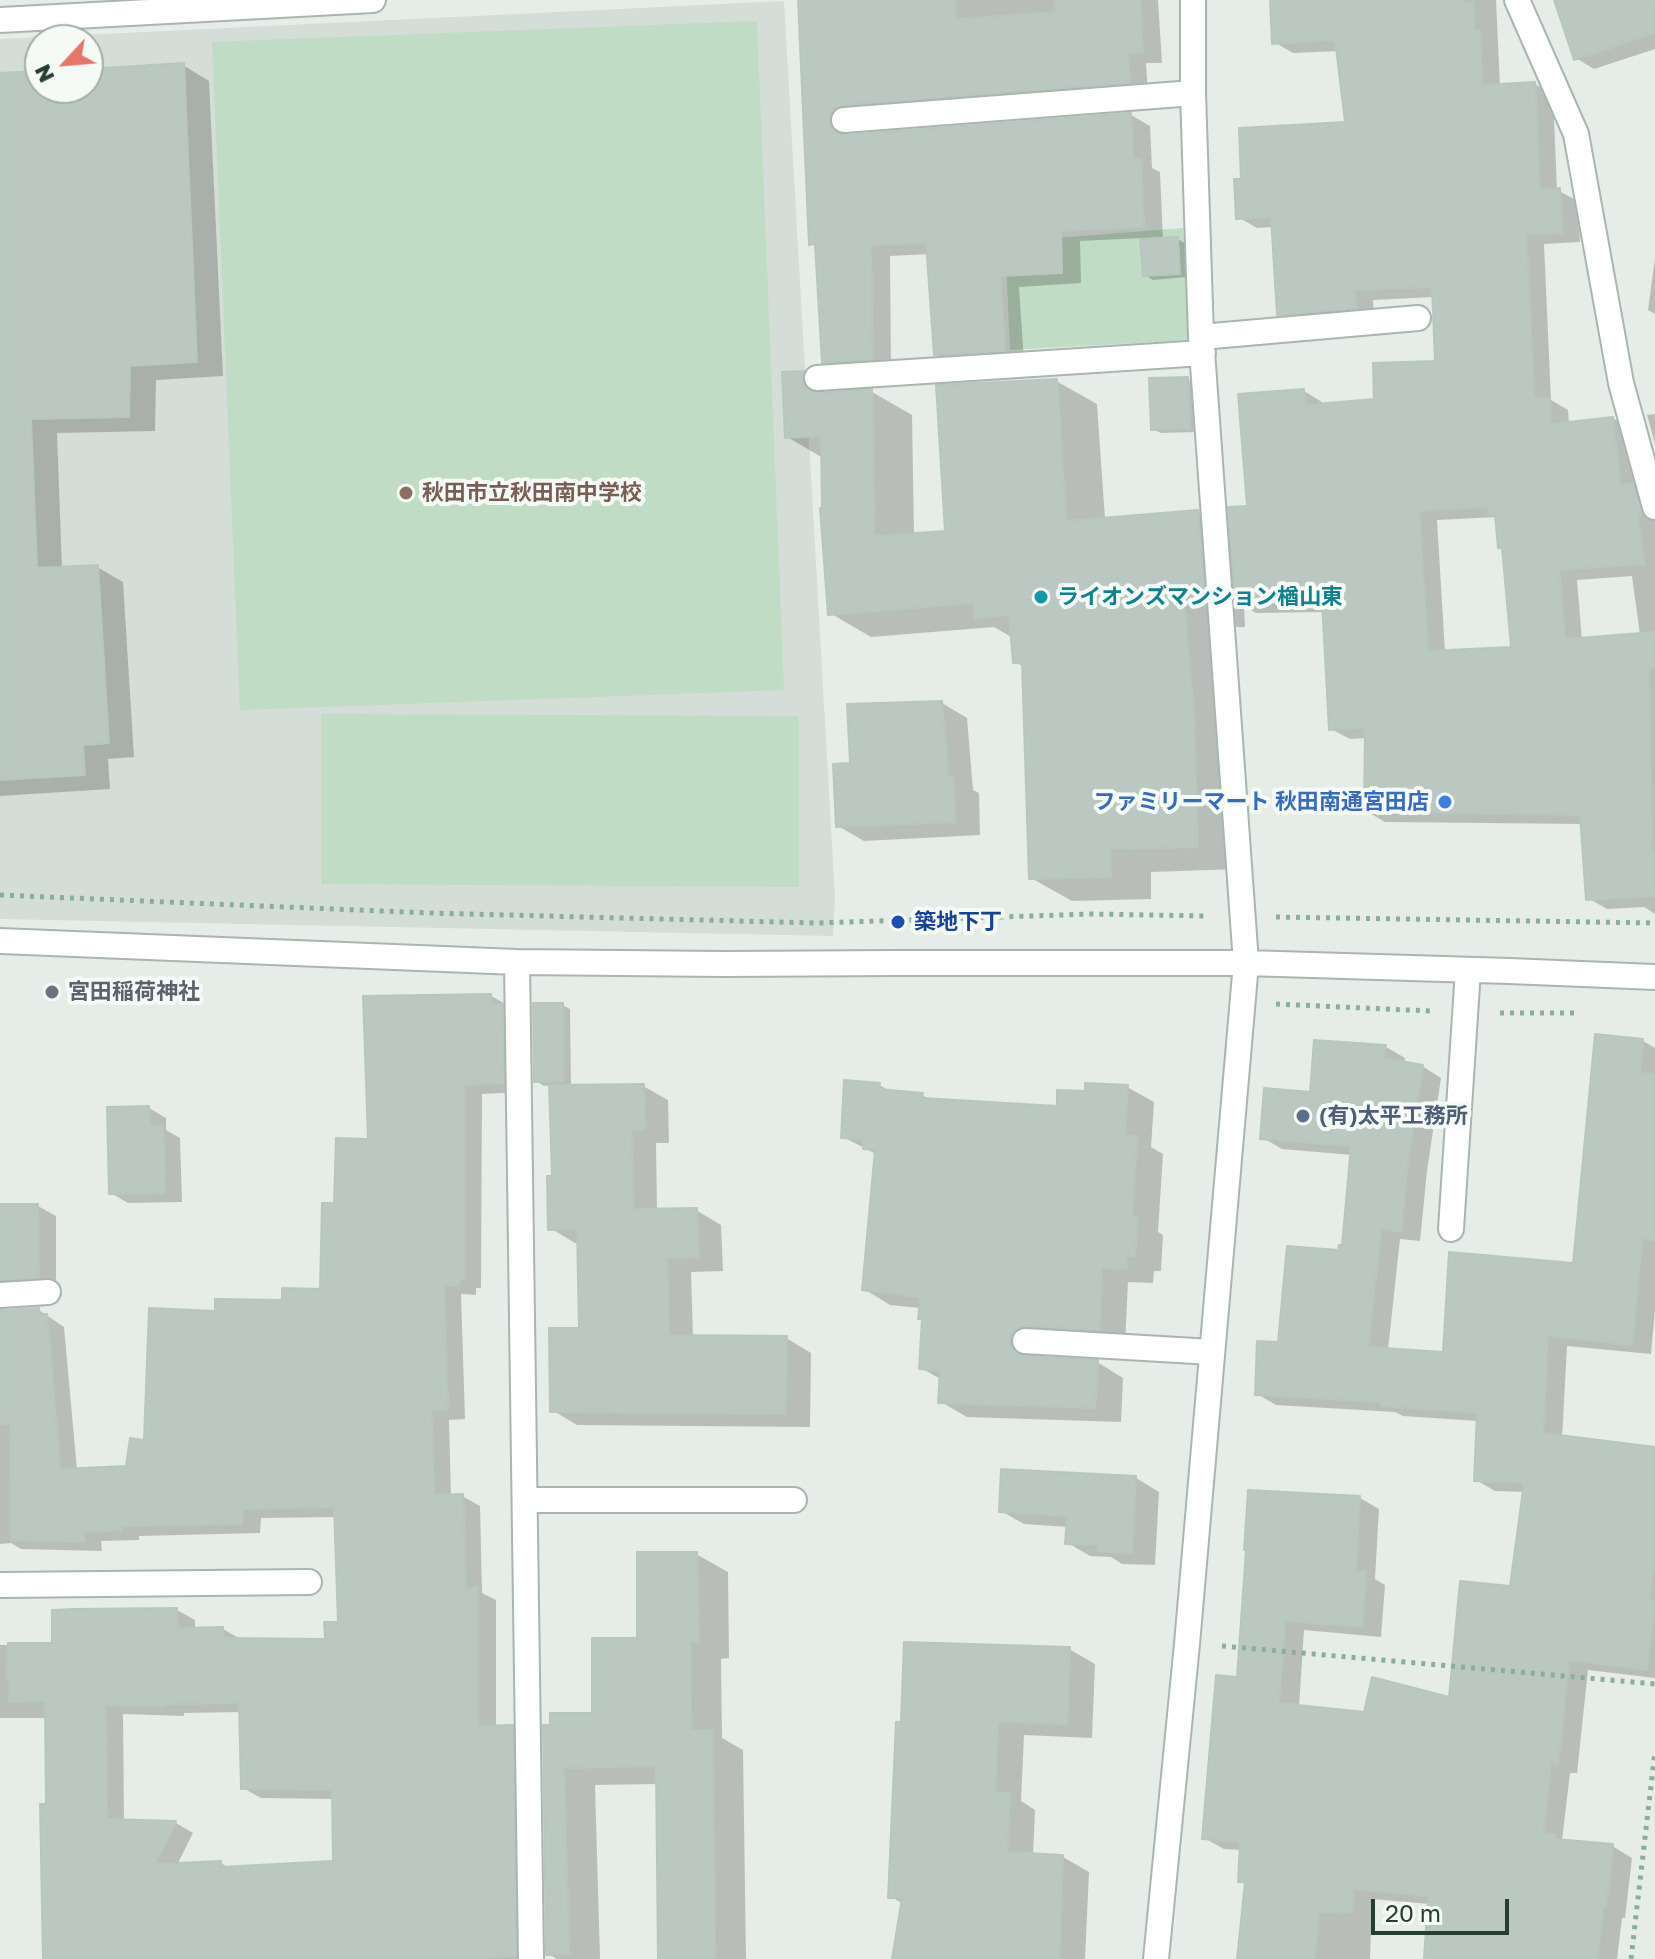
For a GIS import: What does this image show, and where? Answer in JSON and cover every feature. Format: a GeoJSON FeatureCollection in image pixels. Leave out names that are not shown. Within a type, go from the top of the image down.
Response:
{"type":"FeatureCollection","features":[{"type":"Feature","properties":{"kind":"street"},"geometry":{"type":"LineString","coordinates":[[0,20],[373,0]]}},
{"type":"Feature","properties":{"kind":"street"},"geometry":{"type":"LineString","coordinates":[[1156,1959],[1187,1644],[1246,963],[1202,345],[1193,93],[1193,0]]}},
{"type":"Feature","properties":{"kind":"street"},"geometry":{"type":"LineString","coordinates":[[1517,0],[1576,134],[1621,383],[1655,507]]}},
{"type":"Feature","properties":{"kind":"street"},"geometry":{"type":"LineString","coordinates":[[844,120],[1193,93]]}},
{"type":"Feature","properties":{"kind":"street"},"geometry":{"type":"LineString","coordinates":[[817,378],[1202,345],[1418,318]]}},
{"type":"Feature","properties":{"kind":"street"},"geometry":{"type":"LineString","coordinates":[[0,941],[517,962],[1246,963],[1655,977]]}},
{"type":"Feature","properties":{"kind":"street"},"geometry":{"type":"LineString","coordinates":[[517,962],[531,1959]]}},
{"type":"Feature","properties":{"kind":"street"},"geometry":{"type":"LineString","coordinates":[[1451,1229],[1468,970]]}},
{"type":"Feature","properties":{"kind":"street"},"geometry":{"type":"LineString","coordinates":[[0,1295],[48,1292]]}},
{"type":"Feature","properties":{"kind":"street"},"geometry":{"type":"LineString","coordinates":[[1025,1341],[1212,1352]]}},
{"type":"Feature","properties":{"kind":"street"},"geometry":{"type":"LineString","coordinates":[[525,1500],[794,1500]]}},
{"type":"Feature","properties":{"kind":"street"},"geometry":{"type":"LineString","coordinates":[[0,1585],[309,1582]]}},
{"type":"Feature","properties":{"kind":"path"},"geometry":{"type":"LineString","coordinates":[[0,895],[429,913],[816,923],[1092,914],[1655,923]]}},
{"type":"Feature","properties":{"kind":"path"},"geometry":{"type":"LineString","coordinates":[[1187,1644],[1655,1684]]}},
{"type":"Feature","properties":{"kind":"path"},"geometry":{"type":"LineString","coordinates":[[1631,1959],[1655,1751]]}},
{"type":"Feature","properties":{"kind":"shaded area","name":"秋田市立秋田南中学校"},"geometry":{"type":"Polygon","coordinates":[[[784,1],[835,898],[833,936],[0,919],[0,39],[24,38],[24,104],[104,104],[104,34],[784,1]]]}},
{"type":"Feature","properties":{"kind":"green space"},"geometry":{"type":"Polygon","coordinates":[[[757,21],[784,690],[240,710],[212,42],[757,21]]]}},
{"type":"Feature","properties":{"kind":"green space"},"geometry":{"type":"Polygon","coordinates":[[[1183,228],[1192,340],[1010,350],[1005,242],[1183,228]]]}},
{"type":"Feature","properties":{"kind":"green space"},"geometry":{"type":"Polygon","coordinates":[[[321,714],[799,716],[799,887],[321,884],[321,714]]]}},
{"type":"Feature","properties":{"kind":"building"},"geometry":{"type":"Polygon","coordinates":[[[798,0],[955,0],[956,19],[1056,12],[1055,0],[1140,0],[1143,53],[1128,53],[1130,83],[843,105],[835,108],[829,120],[832,129],[845,135],[1131,113],[1133,159],[1141,159],[1144,227],[1061,231],[1062,273],[1000,276],[1005,351],[934,355],[926,243],[871,245],[872,359],[822,363],[815,244],[809,245],[798,0]]]}},
{"type":"Feature","properties":{"kind":"building"},"geometry":{"type":"Polygon","coordinates":[[[1270,0],[1465,0],[1465,3],[1473,2],[1474,30],[1480,30],[1482,85],[1535,82],[1539,189],[1560,188],[1562,233],[1526,234],[1534,398],[1550,398],[1551,424],[1613,417],[1620,485],[1633,483],[1642,515],[1638,517],[1644,564],[1559,570],[1565,639],[1655,632],[1655,667],[1649,668],[1655,896],[1586,900],[1580,815],[1364,812],[1365,728],[1329,730],[1322,602],[1235,604],[1228,507],[1247,506],[1238,394],[1304,389],[1305,405],[1374,399],[1373,363],[1435,361],[1432,287],[1355,290],[1356,308],[1277,315],[1271,217],[1236,219],[1234,179],[1241,179],[1239,128],[1345,122],[1335,40],[1272,44],[1270,0]],[[1488,507],[1419,511],[1428,651],[1511,647],[1502,548],[1498,548],[1495,515],[1489,515],[1488,507]]]}},
{"type":"Feature","properties":{"kind":"building"},"geometry":{"type":"Polygon","coordinates":[[[1554,0],[1655,0],[1655,33],[1574,60],[1554,0]]]}},
{"type":"Feature","properties":{"kind":"building"},"geometry":{"type":"Polygon","coordinates":[[[184,63],[197,362],[130,366],[129,417],[31,419],[37,568],[98,565],[109,743],[83,745],[85,775],[0,780],[0,73],[24,72],[24,104],[104,104],[104,68],[184,63]]]}},
{"type":"Feature","properties":{"kind":"building"},"geometry":{"type":"Polygon","coordinates":[[[1178,237],[1180,274],[1143,276],[1140,239],[1178,237]]]}},
{"type":"Feature","properties":{"kind":"building"},"geometry":{"type":"Polygon","coordinates":[[[804,371],[802,380],[811,392],[872,389],[874,536],[945,531],[936,385],[1057,379],[1066,521],[1198,510],[1205,604],[1184,605],[1193,704],[1198,847],[1111,849],[1111,877],[1029,879],[1022,663],[1013,663],[1009,615],[975,618],[973,603],[828,615],[820,508],[821,436],[785,438],[782,372],[804,371]]]}},
{"type":"Feature","properties":{"kind":"building"},"geometry":{"type":"Polygon","coordinates":[[[1188,377],[1190,428],[1151,430],[1149,378],[1188,377]]]}},
{"type":"Feature","properties":{"kind":"building"},"geometry":{"type":"Polygon","coordinates":[[[942,701],[948,776],[953,776],[955,822],[836,827],[833,764],[850,763],[847,704],[942,701]]]}},
{"type":"Feature","properties":{"kind":"building"},"geometry":{"type":"Polygon","coordinates":[[[491,994],[492,1004],[503,1004],[504,1083],[464,1085],[464,1279],[459,1279],[459,1286],[444,1285],[448,1410],[431,1410],[434,1495],[463,1494],[465,1588],[478,1588],[478,1726],[513,1725],[516,1956],[486,1959],[43,1959],[40,1804],[46,1804],[45,1701],[9,1702],[8,1643],[52,1643],[52,1610],[72,1609],[177,1608],[177,1628],[223,1627],[224,1638],[325,1639],[324,1622],[338,1622],[334,1507],[243,1509],[242,1524],[122,1526],[122,1530],[83,1532],[84,1542],[11,1540],[10,1423],[0,1424],[0,1310],[39,1308],[39,1315],[47,1314],[60,1469],[126,1466],[130,1438],[144,1440],[149,1308],[215,1311],[215,1299],[282,1300],[282,1288],[320,1289],[322,1203],[334,1203],[336,1138],[368,1139],[363,996],[491,994]],[[239,1703],[105,1705],[107,1819],[176,1821],[155,1864],[221,1861],[221,1867],[333,1861],[332,1790],[241,1789],[239,1703]]]}},
{"type":"Feature","properties":{"kind":"building"},"geometry":{"type":"Polygon","coordinates":[[[533,1003],[563,1003],[563,1081],[534,1082],[533,1003]]]}},
{"type":"Feature","properties":{"kind":"building"},"geometry":{"type":"Polygon","coordinates":[[[1595,1034],[1643,1039],[1640,1073],[1655,1074],[1655,1240],[1642,1238],[1632,1345],[1548,1336],[1543,1433],[1655,1447],[1655,1561],[1649,1600],[1655,1601],[1647,1670],[1569,1660],[1558,1764],[1551,1763],[1543,1833],[1556,1835],[1556,1839],[1613,1844],[1597,1959],[1424,1959],[1428,1896],[1353,1889],[1352,1913],[1319,1912],[1314,1959],[1237,1959],[1245,1882],[1238,1882],[1240,1842],[1202,1839],[1216,1675],[1237,1677],[1248,1490],[1360,1496],[1356,1572],[1366,1572],[1362,1627],[1285,1621],[1279,1703],[1364,1712],[1372,1677],[1449,1697],[1460,1581],[1510,1586],[1524,1483],[1474,1481],[1477,1413],[1381,1406],[1382,1402],[1255,1395],[1257,1341],[1278,1342],[1287,1246],[1338,1250],[1342,1245],[1351,1146],[1260,1139],[1264,1088],[1310,1092],[1314,1040],[1386,1045],[1384,1058],[1423,1065],[1408,1159],[1401,1232],[1381,1229],[1368,1347],[1443,1352],[1449,1252],[1573,1263],[1595,1034]]]}},
{"type":"Feature","properties":{"kind":"building"},"geometry":{"type":"Polygon","coordinates":[[[844,1080],[880,1083],[879,1089],[923,1093],[922,1098],[1057,1106],[1057,1090],[1085,1091],[1085,1083],[1128,1085],[1125,1136],[1137,1136],[1132,1217],[1137,1218],[1135,1257],[1127,1257],[1127,1269],[1102,1268],[1099,1330],[1025,1326],[1013,1332],[1010,1339],[1012,1348],[1023,1356],[1098,1360],[1095,1408],[938,1403],[940,1371],[919,1369],[920,1297],[862,1290],[875,1150],[863,1149],[863,1139],[841,1138],[844,1080]]]}},
{"type":"Feature","properties":{"kind":"building"},"geometry":{"type":"Polygon","coordinates":[[[644,1084],[645,1129],[631,1130],[633,1209],[697,1208],[698,1257],[667,1258],[669,1335],[787,1336],[785,1414],[550,1412],[549,1328],[579,1328],[577,1229],[548,1230],[547,1176],[552,1176],[549,1085],[644,1084]]]}},
{"type":"Feature","properties":{"kind":"building"},"geometry":{"type":"Polygon","coordinates":[[[149,1106],[150,1126],[163,1126],[165,1193],[109,1194],[107,1107],[149,1106]]]}},
{"type":"Feature","properties":{"kind":"building"},"geometry":{"type":"Polygon","coordinates":[[[0,1204],[38,1204],[39,1278],[0,1280],[0,1204]]]}},
{"type":"Feature","properties":{"kind":"building"},"geometry":{"type":"Polygon","coordinates":[[[1001,1469],[1136,1476],[1132,1553],[1097,1551],[1098,1545],[1065,1544],[1067,1516],[999,1512],[1001,1469]]]}},
{"type":"Feature","properties":{"kind":"building"},"geometry":{"type":"Polygon","coordinates":[[[637,1552],[697,1552],[698,1641],[690,1641],[691,1730],[712,1730],[715,1959],[658,1959],[656,1766],[564,1768],[569,1954],[546,1955],[543,1725],[550,1725],[550,1713],[592,1713],[592,1638],[637,1638],[637,1552]]]}},
{"type":"Feature","properties":{"kind":"building"},"geometry":{"type":"Polygon","coordinates":[[[904,1642],[1070,1647],[1067,1724],[998,1722],[995,1792],[1010,1793],[1007,1852],[1063,1855],[1059,1959],[892,1959],[902,1898],[888,1898],[896,1722],[901,1722],[904,1642]]]}},
{"type":"Feature","properties":{"kind":"place","name":"秋田市立秋田南中学校"},"geometry":{"type":"Point","coordinates":[406,493]}},
{"type":"Feature","properties":{"kind":"place","name":"ライオンズマンション楢山東"},"geometry":{"type":"Point","coordinates":[1041,597]}},
{"type":"Feature","properties":{"kind":"place","name":"ファミリーマート 秋田南通宮田店"},"geometry":{"type":"Point","coordinates":[1445,802]}},
{"type":"Feature","properties":{"kind":"place","name":"築地下丁"},"geometry":{"type":"Point","coordinates":[898,922]}},
{"type":"Feature","properties":{"kind":"place","name":"宮田稲荷神社"},"geometry":{"type":"Point","coordinates":[52,992]}},
{"type":"Feature","properties":{"kind":"place","name":"(有)太平工務所"},"geometry":{"type":"Point","coordinates":[1303,1116]}}]}
